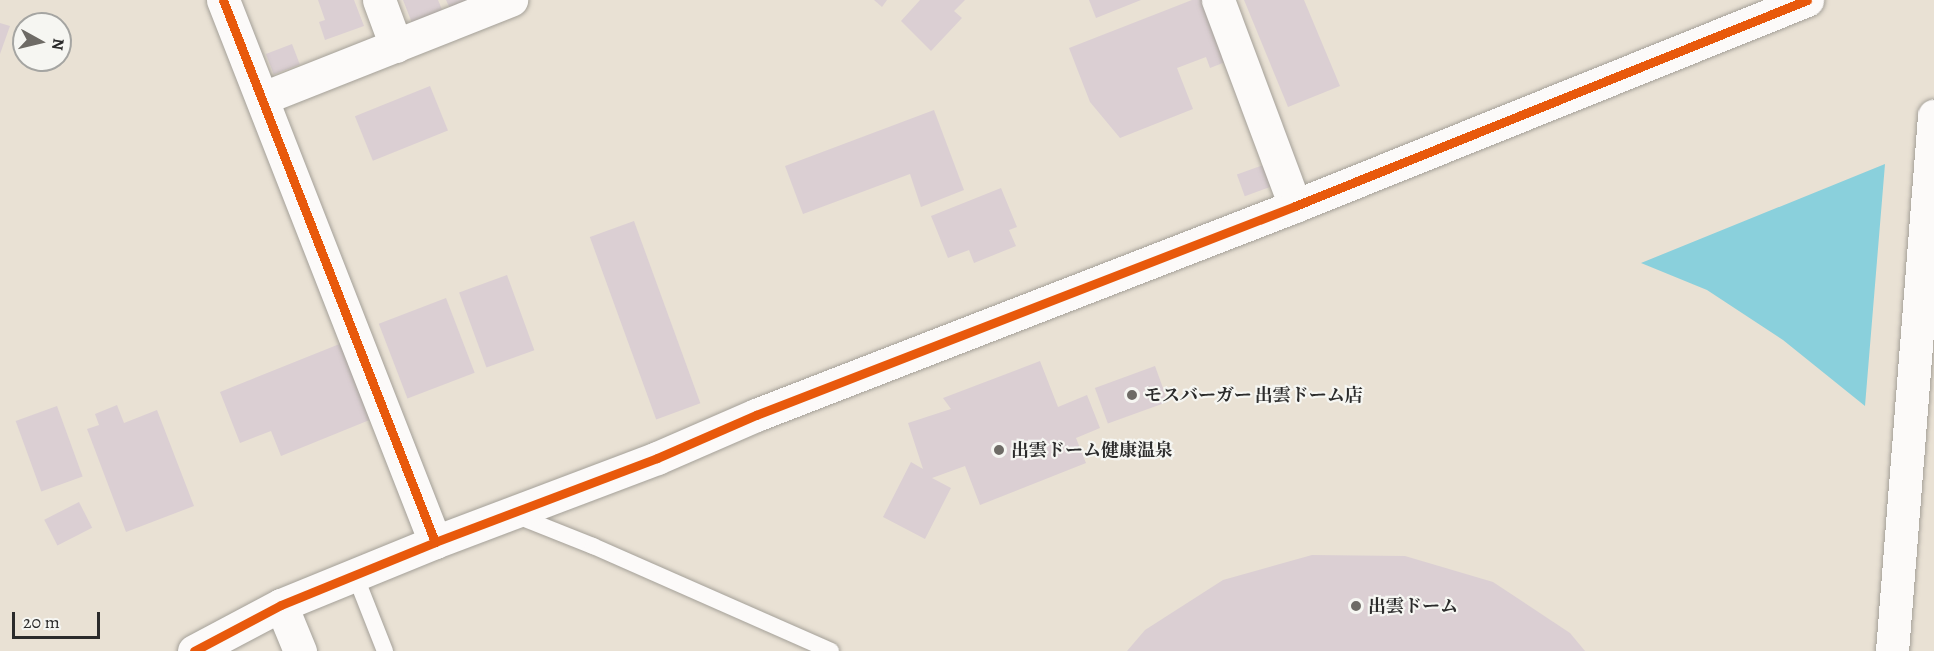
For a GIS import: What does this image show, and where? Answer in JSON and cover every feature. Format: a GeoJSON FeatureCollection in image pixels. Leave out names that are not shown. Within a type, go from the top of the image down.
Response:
{"type":"FeatureCollection","features":[{"type":"Feature","properties":{"kind":"street"},"geometry":{"type":"LineString","coordinates":[[223,0],[435,542]]}},
{"type":"Feature","properties":{"kind":"street"},"geometry":{"type":"LineString","coordinates":[[379,0],[396,46]]}},
{"type":"Feature","properties":{"kind":"street"},"geometry":{"type":"LineString","coordinates":[[263,98],[511,0]]}},
{"type":"Feature","properties":{"kind":"street"},"geometry":{"type":"LineString","coordinates":[[1218,0],[1295,206]]}},
{"type":"Feature","properties":{"kind":"street"},"geometry":{"type":"LineString","coordinates":[[194,651],[281,605],[435,542],[1295,206],[1807,0]]}},
{"type":"Feature","properties":{"kind":"street"},"geometry":{"type":"LineString","coordinates":[[1892,651],[1934,116]]}},
{"type":"Feature","properties":{"kind":"street"},"geometry":{"type":"LineString","coordinates":[[281,605],[300,651]]}},
{"type":"Feature","properties":{"kind":"lane"},"geometry":{"type":"LineString","coordinates":[[511,513],[593,546],[831,651]]}},
{"type":"Feature","properties":{"kind":"lane"},"geometry":{"type":"LineString","coordinates":[[355,575],[385,651]]}},
{"type":"Feature","properties":{"kind":"water"},"geometry":{"type":"Polygon","coordinates":[[[1885,164],[1865,406],[1783,340],[1707,290],[1641,263],[1885,164]]]}},
{"type":"Feature","properties":{"kind":"building"},"geometry":{"type":"Polygon","coordinates":[[[318,0],[354,0],[364,26],[325,40],[319,22],[325,20],[318,0]]]}},
{"type":"Feature","properties":{"kind":"building"},"geometry":{"type":"Polygon","coordinates":[[[403,0],[438,0],[443,12],[412,23],[403,0]]]}},
{"type":"Feature","properties":{"kind":"building"},"geometry":{"type":"Polygon","coordinates":[[[446,0],[474,0],[454,17],[446,0]]]}},
{"type":"Feature","properties":{"kind":"building"},"geometry":{"type":"Polygon","coordinates":[[[874,0],[887,0],[882,7],[874,0]]]}},
{"type":"Feature","properties":{"kind":"building"},"geometry":{"type":"Polygon","coordinates":[[[920,0],[965,0],[954,11],[962,18],[931,51],[901,21],[920,0]]]}},
{"type":"Feature","properties":{"kind":"building"},"geometry":{"type":"Polygon","coordinates":[[[1089,0],[1141,0],[1096,18],[1089,0]]]}},
{"type":"Feature","properties":{"kind":"building"},"geometry":{"type":"Polygon","coordinates":[[[1192,0],[1210,0],[1233,59],[1210,68],[1206,57],[1177,68],[1193,109],[1120,138],[1090,102],[1069,48],[1192,0]]]}},
{"type":"Feature","properties":{"kind":"building"},"geometry":{"type":"Polygon","coordinates":[[[1244,0],[1304,0],[1340,86],[1288,107],[1244,0]]]}},
{"type":"Feature","properties":{"kind":"building"},"geometry":{"type":"Polygon","coordinates":[[[0,23],[10,26],[0,54],[0,23]]]}},
{"type":"Feature","properties":{"kind":"building"},"geometry":{"type":"Polygon","coordinates":[[[292,44],[300,65],[274,75],[266,54],[292,44]]]}},
{"type":"Feature","properties":{"kind":"building"},"geometry":{"type":"Polygon","coordinates":[[[430,86],[448,131],[373,161],[355,116],[430,86]]]}},
{"type":"Feature","properties":{"kind":"building"},"geometry":{"type":"Polygon","coordinates":[[[934,110],[964,190],[921,207],[910,174],[803,214],[785,166],[934,110]]]}},
{"type":"Feature","properties":{"kind":"building"},"geometry":{"type":"Polygon","coordinates":[[[1266,164],[1274,186],[1245,196],[1237,175],[1266,164]]]}},
{"type":"Feature","properties":{"kind":"building"},"geometry":{"type":"Polygon","coordinates":[[[1001,188],[1017,227],[1009,230],[1016,246],[974,263],[969,250],[948,258],[931,216],[1001,188]]]}},
{"type":"Feature","properties":{"kind":"building"},"geometry":{"type":"Polygon","coordinates":[[[634,221],[700,403],[656,419],[590,237],[634,221]]]}},
{"type":"Feature","properties":{"kind":"building"},"geometry":{"type":"Polygon","coordinates":[[[507,275],[534,350],[486,368],[459,292],[507,275]]]}},
{"type":"Feature","properties":{"kind":"building"},"geometry":{"type":"Polygon","coordinates":[[[446,298],[475,373],[407,398],[379,324],[446,298]]]}},
{"type":"Feature","properties":{"kind":"building"},"geometry":{"type":"Polygon","coordinates":[[[342,343],[372,419],[281,456],[271,431],[240,443],[220,392],[342,343]]]}},
{"type":"Feature","properties":{"kind":"building","name":"出雲ドーム健康温泉"},"geometry":{"type":"Polygon","coordinates":[[[1040,361],[1058,407],[1087,395],[1100,428],[1076,438],[1086,463],[980,505],[965,466],[932,478],[951,488],[925,539],[883,517],[911,462],[923,469],[908,423],[951,409],[943,398],[1040,361]]]}},
{"type":"Feature","properties":{"kind":"building","name":"モスバーガー 出雲ドーム店"},"geometry":{"type":"Polygon","coordinates":[[[1155,366],[1168,402],[1108,424],[1095,388],[1155,366]]]}},
{"type":"Feature","properties":{"kind":"building"},"geometry":{"type":"Polygon","coordinates":[[[117,405],[124,423],[157,410],[194,506],[126,532],[87,429],[99,425],[95,414],[117,405]]]}},
{"type":"Feature","properties":{"kind":"building"},"geometry":{"type":"Polygon","coordinates":[[[57,406],[83,476],[41,492],[16,421],[57,406]]]}},
{"type":"Feature","properties":{"kind":"building"},"geometry":{"type":"Polygon","coordinates":[[[79,502],[92,528],[57,546],[44,520],[79,502]]]}},
{"type":"Feature","properties":{"kind":"building","name":"出雲ドーム"},"geometry":{"type":"Polygon","coordinates":[[[1312,555],[1405,556],[1493,582],[1570,633],[1585,651],[1127,651],[1145,630],[1223,580],[1312,555]]]}},
{"type":"Feature","properties":{"kind":"cycle path"},"geometry":{"type":"LineString","coordinates":[[223,0],[435,542]]}},
{"type":"Feature","properties":{"kind":"cycle path"},"geometry":{"type":"LineString","coordinates":[[194,651],[281,605],[435,542],[657,458],[756,415],[1295,206],[1807,0]]}},
{"type":"Feature","properties":{"kind":"place","name":"モスバーガー 出雲ドーム店"},"geometry":{"type":"Point","coordinates":[1132,395]}},
{"type":"Feature","properties":{"kind":"place","name":"出雲ドーム健康温泉"},"geometry":{"type":"Point","coordinates":[999,450]}},
{"type":"Feature","properties":{"kind":"place","name":"出雲ドーム"},"geometry":{"type":"Point","coordinates":[1356,606]}}]}
